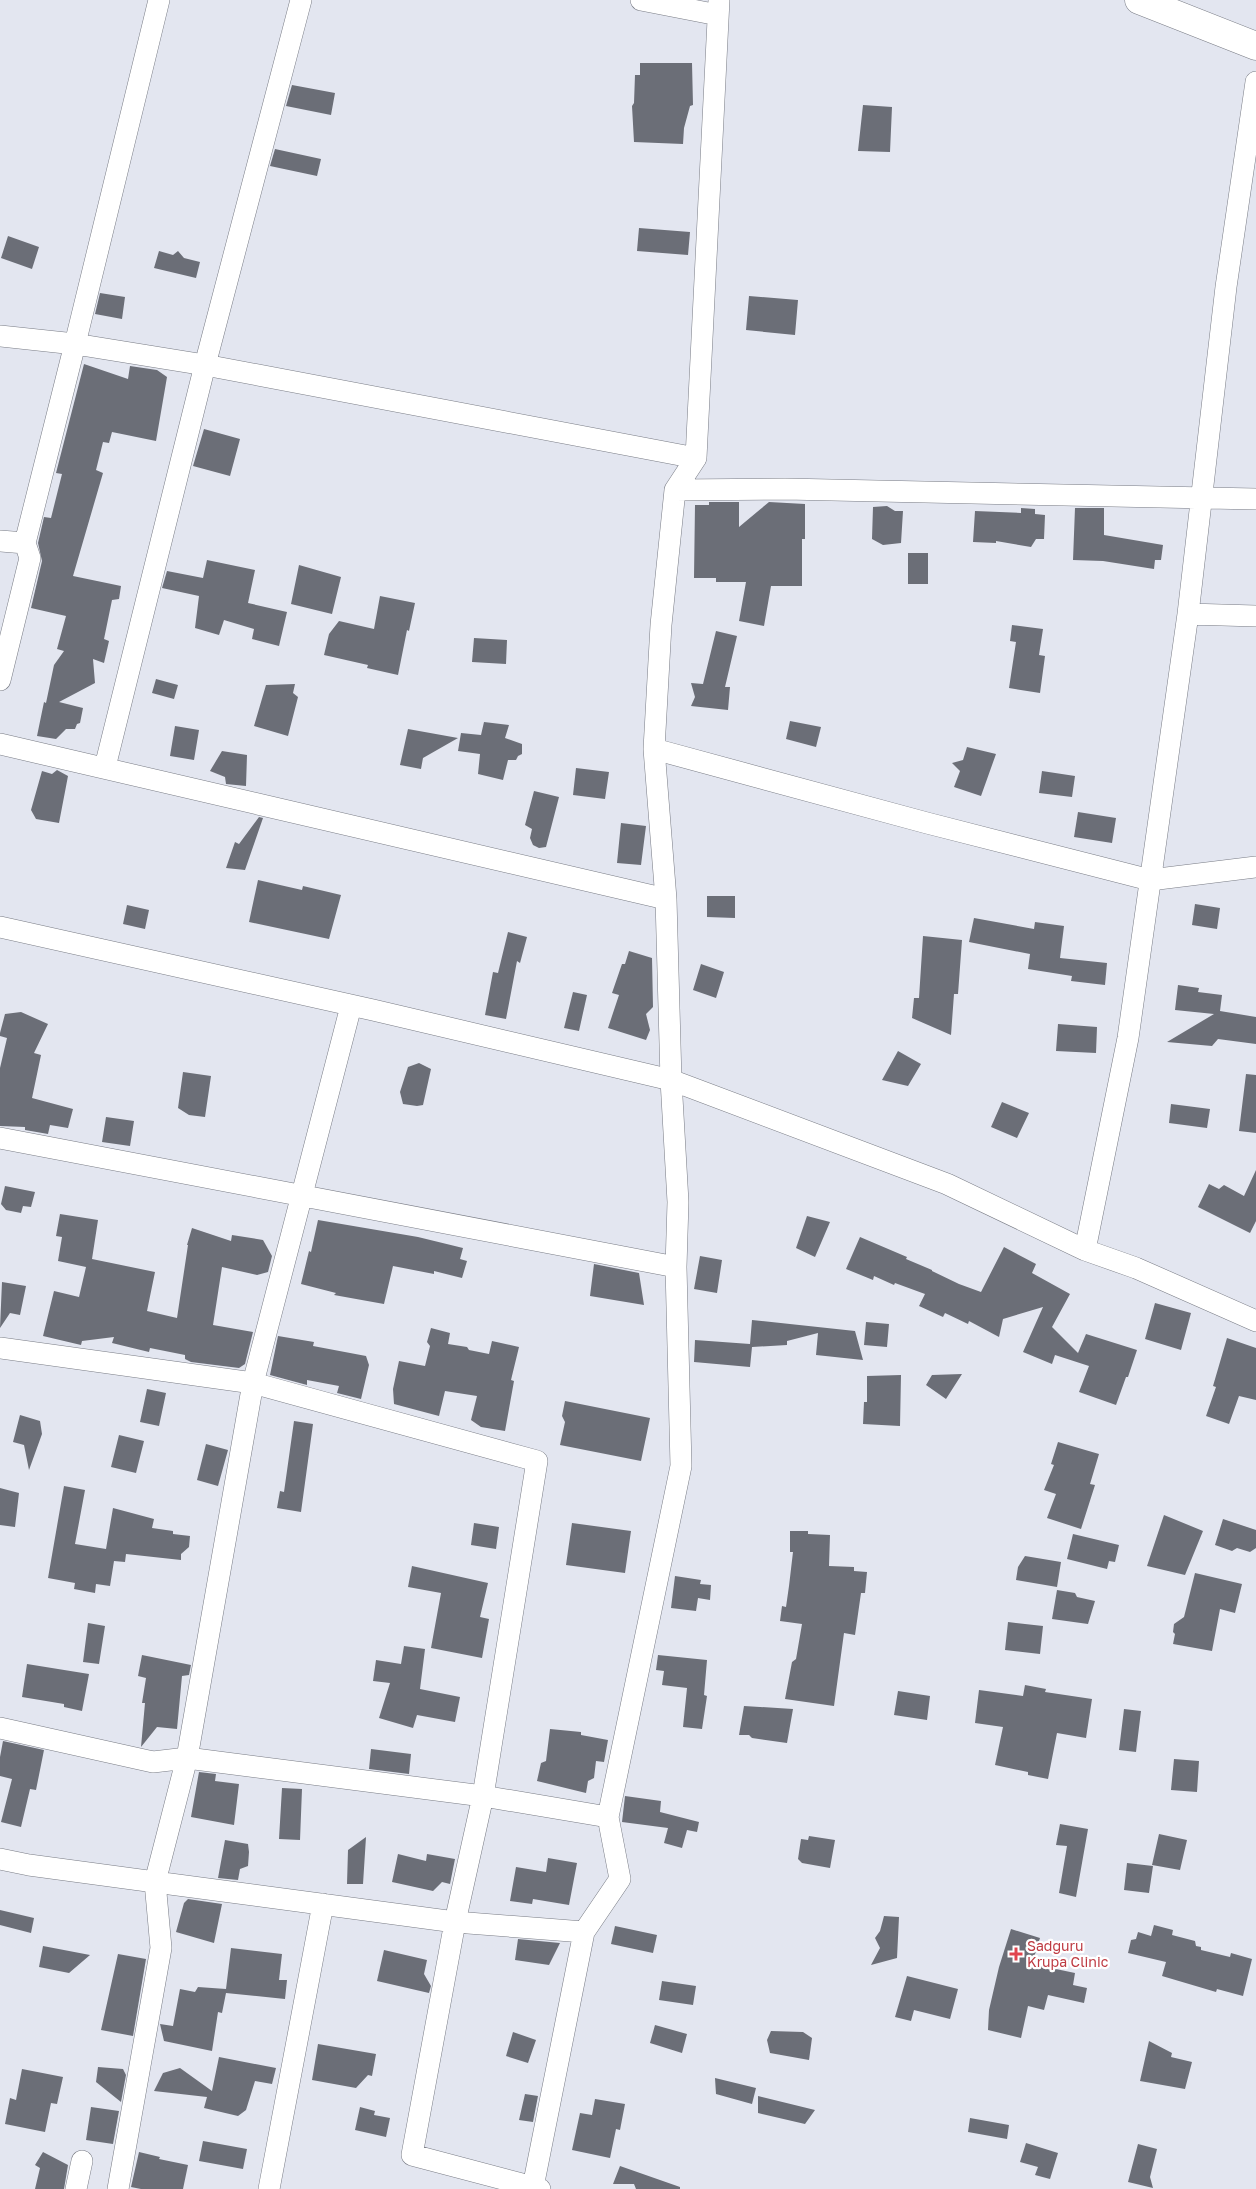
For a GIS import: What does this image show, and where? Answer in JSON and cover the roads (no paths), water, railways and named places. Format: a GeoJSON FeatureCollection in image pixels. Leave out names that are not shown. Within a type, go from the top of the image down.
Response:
{"type":"FeatureCollection","features":[{"type":"Feature","properties":{"kind":"highway"},"geometry":{"type":"LineString","coordinates":[[1138,0],[1256,46]]}},
{"type":"Feature","properties":{"kind":"street"},"geometry":{"type":"LineString","coordinates":[[0,680],[30,558],[25,544],[160,0]]}},
{"type":"Feature","properties":{"kind":"street"},"geometry":{"type":"LineString","coordinates":[[105,767],[205,365],[301,0]]}},
{"type":"Feature","properties":{"kind":"street"},"geometry":{"type":"LineString","coordinates":[[0,1348],[253,1383],[537,1461],[482,1796],[455,1922],[412,2155],[535,2188],[584,1932],[620,1880],[608,1817],[682,1466],[676,1267],[678,1202],[671,1080],[666,898],[654,749],[661,625],[675,490],[696,458],[719,8],[641,0]]}},
{"type":"Feature","properties":{"kind":"street"},"geometry":{"type":"LineString","coordinates":[[1085,1250],[1128,1038],[1188,614],[1226,287],[1256,82]]}},
{"type":"Feature","properties":{"kind":"street"},"geometry":{"type":"LineString","coordinates":[[0,336],[76,344],[205,365],[696,458]]}},
{"type":"Feature","properties":{"kind":"street"},"geometry":{"type":"LineString","coordinates":[[675,490],[785,489],[1256,499]]}},
{"type":"Feature","properties":{"kind":"street"},"geometry":{"type":"LineString","coordinates":[[0,541],[25,544]]}},
{"type":"Feature","properties":{"kind":"street"},"geometry":{"type":"LineString","coordinates":[[1188,614],[1256,616]]}},
{"type":"Feature","properties":{"kind":"street"},"geometry":{"type":"LineString","coordinates":[[0,744],[666,898]]}},
{"type":"Feature","properties":{"kind":"street"},"geometry":{"type":"LineString","coordinates":[[654,749],[927,823],[1150,880],[1256,867]]}},
{"type":"Feature","properties":{"kind":"street"},"geometry":{"type":"LineString","coordinates":[[0,927],[671,1080],[947,1184],[1085,1250],[1136,1268],[1256,1321]]}},
{"type":"Feature","properties":{"kind":"street"},"geometry":{"type":"LineString","coordinates":[[118,2189],[162,1948],[155,1882],[187,1758],[253,1383],[351,1006]]}},
{"type":"Feature","properties":{"kind":"street"},"geometry":{"type":"LineString","coordinates":[[0,1138],[676,1267]]}},
{"type":"Feature","properties":{"kind":"street"},"geometry":{"type":"LineString","coordinates":[[0,1728],[153,1762],[187,1758],[482,1796],[608,1817]]}},
{"type":"Feature","properties":{"kind":"street"},"geometry":{"type":"LineString","coordinates":[[0,1859],[29,1865],[455,1922],[584,1932]]}},
{"type":"Feature","properties":{"kind":"street"},"geometry":{"type":"LineString","coordinates":[[269,2189],[323,1904]]}},
{"type":"Feature","properties":{"kind":"street"},"geometry":{"type":"LineString","coordinates":[[78,2189],[82,2161]]}},
{"type":"Feature","properties":{"kind":"place","name":"Sadguru Krupa Clinic"},"geometry":{"type":"Point","coordinates":[1016,1954]}}]}
